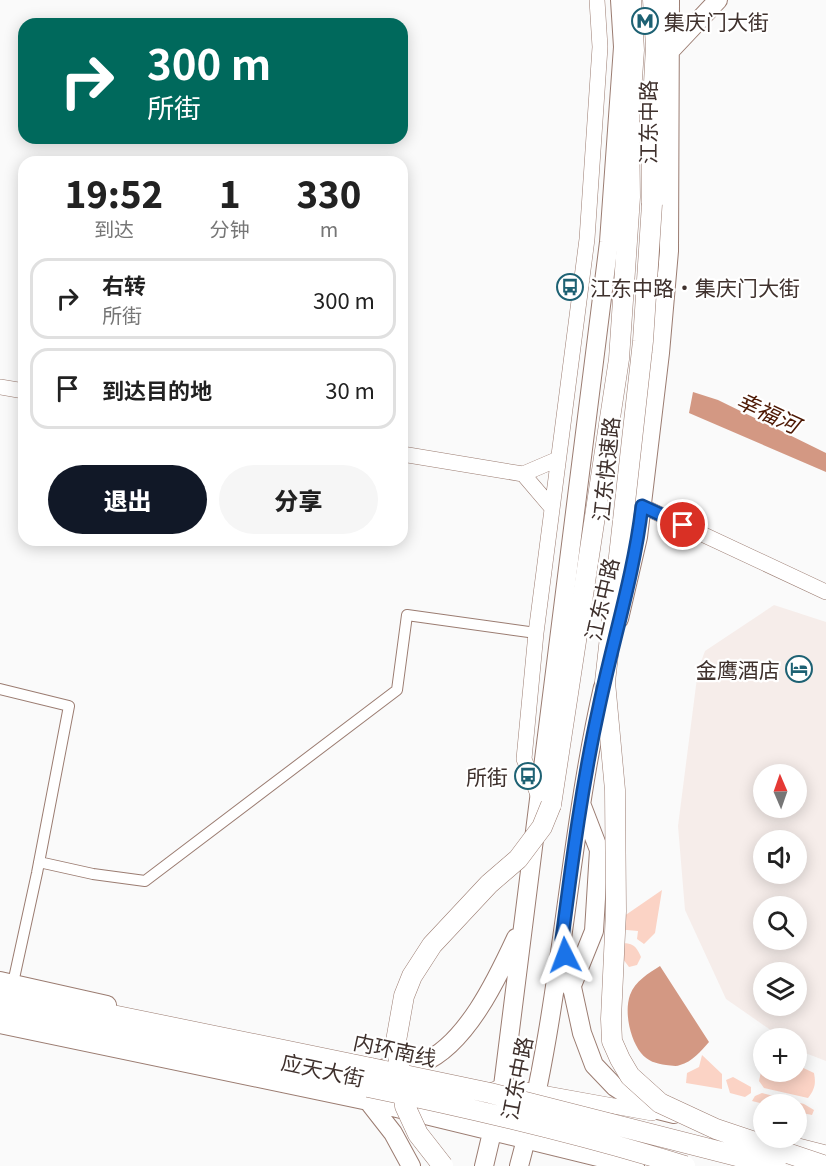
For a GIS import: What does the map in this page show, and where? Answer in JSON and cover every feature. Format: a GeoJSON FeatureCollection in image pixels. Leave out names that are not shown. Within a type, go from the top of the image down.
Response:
{"type":"FeatureCollection","features":[{"type":"Feature","properties":{"kind":"highway","name":"江东快速路"},"geometry":{"type":"LineString","coordinates":[[443,1166],[418,1134],[405,1106],[396,1041],[404,996],[412,976],[432,945],[489,884],[518,859],[542,828],[619,359],[630,197],[629,121],[634,50],[631,0]]}},
{"type":"Feature","properties":{"kind":"highway","name":"江东快速路"},"geometry":{"type":"LineString","coordinates":[[653,0],[656,46],[652,120],[652,204],[643,341],[604,682],[615,790],[615,943],[611,1008],[612,1041],[630,1076],[660,1103],[716,1129],[826,1166]]}},
{"type":"Feature","properties":{"kind":"highway","name":"内环南线"},"geometry":{"type":"LineString","coordinates":[[4,986],[490,1093],[776,1166]]}},
{"type":"Feature","properties":{"kind":"highway","name":"内环南线"},"geometry":{"type":"LineString","coordinates":[[0,1011],[482,1111],[609,1143],[685,1166]]}},
{"type":"Feature","properties":{"kind":"main road","name":"江东中路"},"geometry":{"type":"LineString","coordinates":[[484,1166],[503,1086],[524,923],[545,801],[609,242],[623,47],[620,0]]}},
{"type":"Feature","properties":{"kind":"main road","name":"江东中路"},"geometry":{"type":"LineString","coordinates":[[519,1166],[537,1094],[598,708],[638,537],[669,251],[670,0]]}},
{"type":"Feature","properties":{"kind":"main road"},"geometry":{"type":"LineString","coordinates":[[670,51],[718,0]]}},
{"type":"Feature","properties":{"kind":"main road"},"geometry":{"type":"LineString","coordinates":[[571,988],[594,931],[599,850],[582,804]]}},
{"type":"Feature","properties":{"kind":"main road"},"geometry":{"type":"LineString","coordinates":[[382,1068],[421,1064],[445,1048],[466,1027],[503,967],[524,923]]}},
{"type":"Feature","properties":{"kind":"main road"},"geometry":{"type":"LineString","coordinates":[[562,939],[582,1033],[594,1065],[615,1087],[646,1107],[713,1124]]}},
{"type":"Feature","properties":{"kind":"main road","name":"应天大街"},"geometry":{"type":"LineString","coordinates":[[4,986],[382,1068],[478,1095],[499,1105],[748,1166]]}},
{"type":"Feature","properties":{"kind":"main road","name":"应天大街"},"geometry":{"type":"LineString","coordinates":[[0,1024],[368,1101],[635,1166]]}},
{"type":"Feature","properties":{"kind":"main road"},"geometry":{"type":"LineString","coordinates":[[368,1101],[393,1133],[411,1166]]}},
{"type":"Feature","properties":{"kind":"street"},"geometry":{"type":"LineString","coordinates":[[596,3],[623,47]]}},
{"type":"Feature","properties":{"kind":"street","name":"江东中路"},"geometry":{"type":"LineString","coordinates":[[545,801],[524,759],[536,633],[587,239],[600,47],[596,3]]}},
{"type":"Feature","properties":{"kind":"street"},"geometry":{"type":"LineString","coordinates":[[0,387],[18,390]]}},
{"type":"Feature","properties":{"kind":"street"},"geometry":{"type":"LineString","coordinates":[[408,455],[523,474],[558,459]]}},
{"type":"Feature","properties":{"kind":"street"},"geometry":{"type":"LineString","coordinates":[[523,474],[552,508]]}},
{"type":"Feature","properties":{"kind":"street"},"geometry":{"type":"LineString","coordinates":[[642,506],[826,592]]}},
{"type":"Feature","properties":{"kind":"street"},"geometry":{"type":"LineString","coordinates":[[39,862],[93,874],[145,881],[397,690],[407,615],[536,633]]}},
{"type":"Feature","properties":{"kind":"street"},"geometry":{"type":"LineString","coordinates":[[0,689],[69,706],[39,862],[4,986]]}},
{"type":"Feature","properties":{"kind":"street"},"geometry":{"type":"LineString","coordinates":[[478,1095],[503,1086],[537,1094],[713,1124],[753,1134]]}},
{"type":"Feature","properties":{"kind":"street"},"geometry":{"type":"LineString","coordinates":[[807,1148],[826,1153]]}},
{"type":"Feature","properties":{"kind":"shaded area"},"geometry":{"type":"Polygon","coordinates":[[[693,392],[718,400],[826,453],[826,472],[689,413],[693,392]]]}},
{"type":"Feature","properties":{"kind":"shaded area"},"geometry":{"type":"Polygon","coordinates":[[[774,605],[826,622],[826,1061],[807,1054],[807,1028],[768,1028],[726,999],[685,910],[678,826],[698,670],[705,651],[774,605]]]}},
{"type":"Feature","properties":{"kind":"shaded area"},"geometry":{"type":"Polygon","coordinates":[[[662,890],[655,933],[644,944],[637,939],[638,931],[616,929],[614,923],[662,890]]]}},
{"type":"Feature","properties":{"kind":"shaded area"},"geometry":{"type":"Polygon","coordinates":[[[624,943],[633,945],[638,951],[641,957],[637,965],[629,967],[623,959],[624,943]]]}},
{"type":"Feature","properties":{"kind":"shaded area"},"geometry":{"type":"Polygon","coordinates":[[[660,966],[709,1042],[692,1059],[678,1066],[659,1064],[646,1058],[637,1047],[629,1025],[628,1002],[632,990],[643,978],[660,966]]]}},
{"type":"Feature","properties":{"kind":"shaded area"},"geometry":{"type":"Polygon","coordinates":[[[702,1055],[722,1074],[722,1089],[686,1083],[687,1073],[699,1067],[702,1055]]]}},
{"type":"Feature","properties":{"kind":"shaded area"},"geometry":{"type":"Polygon","coordinates":[[[807,1070],[814,1073],[814,1086],[808,1098],[807,1094],[790,1094],[764,1088],[760,1082],[807,1082],[807,1070]]]}},
{"type":"Feature","properties":{"kind":"shaded area"},"geometry":{"type":"Polygon","coordinates":[[[733,1077],[751,1087],[751,1093],[745,1097],[730,1093],[726,1080],[733,1077]]]}},
{"type":"Feature","properties":{"kind":"shaded area"},"geometry":{"type":"Polygon","coordinates":[[[807,1106],[814,1110],[812,1115],[807,1114],[807,1106]]]}},
{"type":"Feature","properties":{"kind":"place","name":"集庆门大街"},"geometry":{"type":"Point","coordinates":[645,21]}},
{"type":"Feature","properties":{"kind":"place","name":"江东中路·集庆门大街"},"geometry":{"type":"Point","coordinates":[570,287]}},
{"type":"Feature","properties":{"kind":"place","name":"金鹰酒店"},"geometry":{"type":"Point","coordinates":[799,669]}},
{"type":"Feature","properties":{"kind":"place","name":"所街"},"geometry":{"type":"Point","coordinates":[528,776]}},
{"type":"Feature","properties":{"kind":"route"},"geometry":{"type":"LineString","coordinates":[[565,955],[562,939],[576,834],[598,708],[638,537],[642,506],[683,525]]}},
{"type":"Feature","properties":{"kind":"water label","name":"幸福河"},"geometry":{"type":"Point","coordinates":[769,411]}}]}
